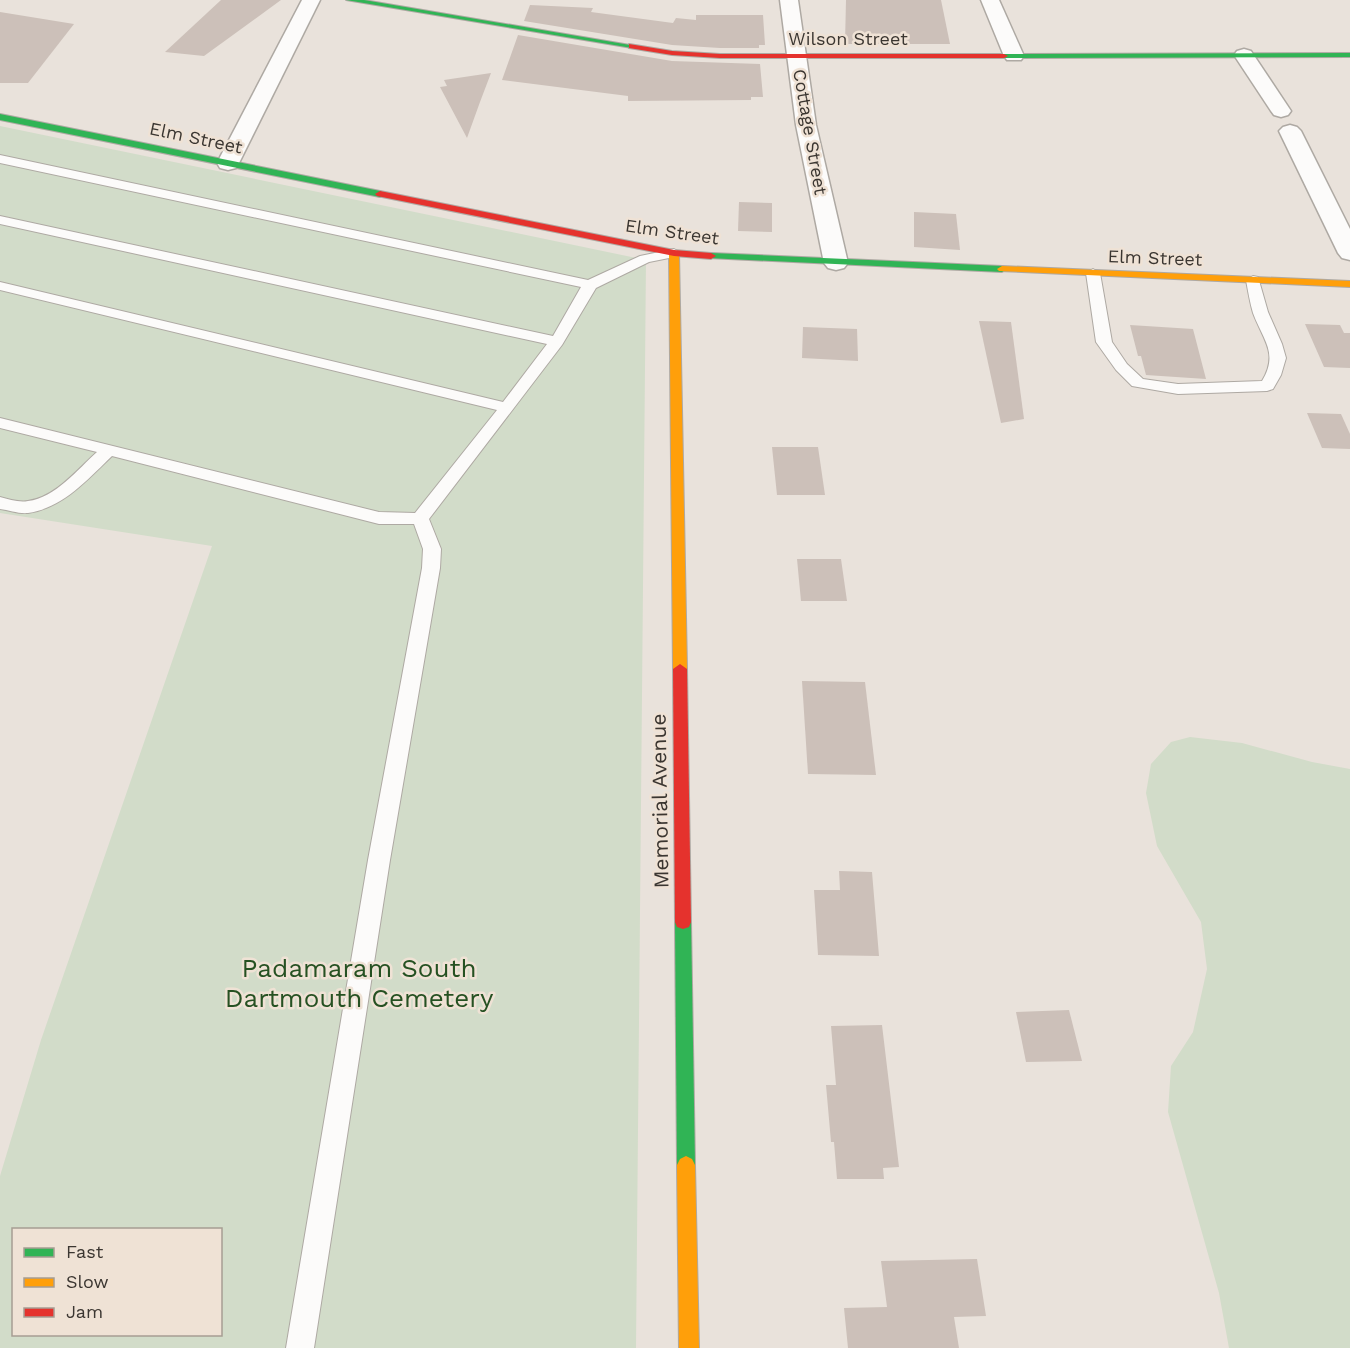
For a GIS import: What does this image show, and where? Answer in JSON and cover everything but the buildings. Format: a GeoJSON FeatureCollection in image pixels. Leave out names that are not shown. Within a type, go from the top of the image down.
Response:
{"type":"FeatureCollection","features":[{"type":"Feature","properties":{"kind":"street"},"geometry":{"type":"LineString","coordinates":[[228,164],[311,0]]}},
{"type":"Feature","properties":{"kind":"street","name":"Wilson Street"},"geometry":{"type":"LineString","coordinates":[[350,0],[672,53],[797,57],[1350,55]]}},
{"type":"Feature","properties":{"kind":"street","name":"Cottage Street"},"geometry":{"type":"LineString","coordinates":[[789,0],[806,125],[836,263]]}},
{"type":"Feature","properties":{"kind":"street"},"geometry":{"type":"LineString","coordinates":[[990,0],[1014,56]]}},
{"type":"Feature","properties":{"kind":"street"},"geometry":{"type":"LineString","coordinates":[[1244,55],[1285,121],[1350,253]]}},
{"type":"Feature","properties":{"kind":"street","name":"Elm Street"},"geometry":{"type":"LineString","coordinates":[[0,117],[674,253],[836,263],[1350,284]]}},
{"type":"Feature","properties":{"kind":"street","name":"Memorial Avenue"},"geometry":{"type":"LineString","coordinates":[[674,253],[689,1348]]}},
{"type":"Feature","properties":{"kind":"lane"},"geometry":{"type":"LineString","coordinates":[[0,159],[590,285]]}},
{"type":"Feature","properties":{"kind":"lane"},"geometry":{"type":"LineString","coordinates":[[0,220],[557,342]]}},
{"type":"Feature","properties":{"kind":"lane"},"geometry":{"type":"LineString","coordinates":[[0,423],[379,518],[396,520],[420,518],[557,342],[590,285],[645,259],[674,253]]}},
{"type":"Feature","properties":{"kind":"lane"},"geometry":{"type":"LineString","coordinates":[[1093,273],[1104,342],[1121,368],[1138,383],[1178,388],[1267,386],[1278,371],[1278,348],[1261,316],[1253,280]]}},
{"type":"Feature","properties":{"kind":"lane"},"geometry":{"type":"LineString","coordinates":[[0,286],[242,342],[507,408]]}},
{"type":"Feature","properties":{"kind":"lane"},"geometry":{"type":"LineString","coordinates":[[0,503],[27,507],[43,502],[63,491],[109,450]]}},
{"type":"Feature","properties":{"kind":"lane"},"geometry":{"type":"LineString","coordinates":[[300,1348],[356,1015],[396,756],[432,568],[432,549],[420,518]]}},
{"type":"Feature","properties":{"kind":"green space","name":"Padamaram South Dartmouth Cemetery"},"geometry":{"type":"Polygon","coordinates":[[[0,126],[646,260],[636,1348],[0,1348],[0,1176],[41,1040],[212,546],[0,513],[0,126]]]}},
{"type":"Feature","properties":{"kind":"green space"},"geometry":{"type":"Polygon","coordinates":[[[1190,737],[1242,743],[1312,762],[1350,769],[1350,1348],[1229,1348],[1219,1293],[1168,1112],[1171,1066],[1193,1032],[1207,969],[1201,922],[1157,846],[1146,793],[1151,764],[1171,742],[1190,737]]]}},
{"type":"Feature","properties":{"kind":"traffic: fast"},"geometry":{"type":"LineString","coordinates":[[350,0],[632,46]]}},
{"type":"Feature","properties":{"kind":"traffic: fast"},"geometry":{"type":"LineString","coordinates":[[1004,56],[1350,55]]}},
{"type":"Feature","properties":{"kind":"traffic: fast"},"geometry":{"type":"LineString","coordinates":[[0,117],[380,194]]}},
{"type":"Feature","properties":{"kind":"traffic: fast"},"geometry":{"type":"LineString","coordinates":[[711,256],[1002,269]]}},
{"type":"Feature","properties":{"kind":"traffic: fast"},"geometry":{"type":"LineString","coordinates":[[683,922],[686,1165]]}},
{"type":"Feature","properties":{"kind":"traffic: slow"},"geometry":{"type":"LineString","coordinates":[[674,253],[680,669]]}},
{"type":"Feature","properties":{"kind":"traffic: slow"},"geometry":{"type":"LineString","coordinates":[[1002,269],[1350,284]]}},
{"type":"Feature","properties":{"kind":"traffic: slow"},"geometry":{"type":"LineString","coordinates":[[686,1165],[689,1348]]}},
{"type":"Feature","properties":{"kind":"traffic: jam"},"geometry":{"type":"LineString","coordinates":[[632,46],[672,53],[720,56],[1004,56]]}},
{"type":"Feature","properties":{"kind":"traffic: jam"},"geometry":{"type":"LineString","coordinates":[[380,194],[674,253],[711,256]]}},
{"type":"Feature","properties":{"kind":"traffic: jam"},"geometry":{"type":"LineString","coordinates":[[680,669],[683,922]]}}]}
